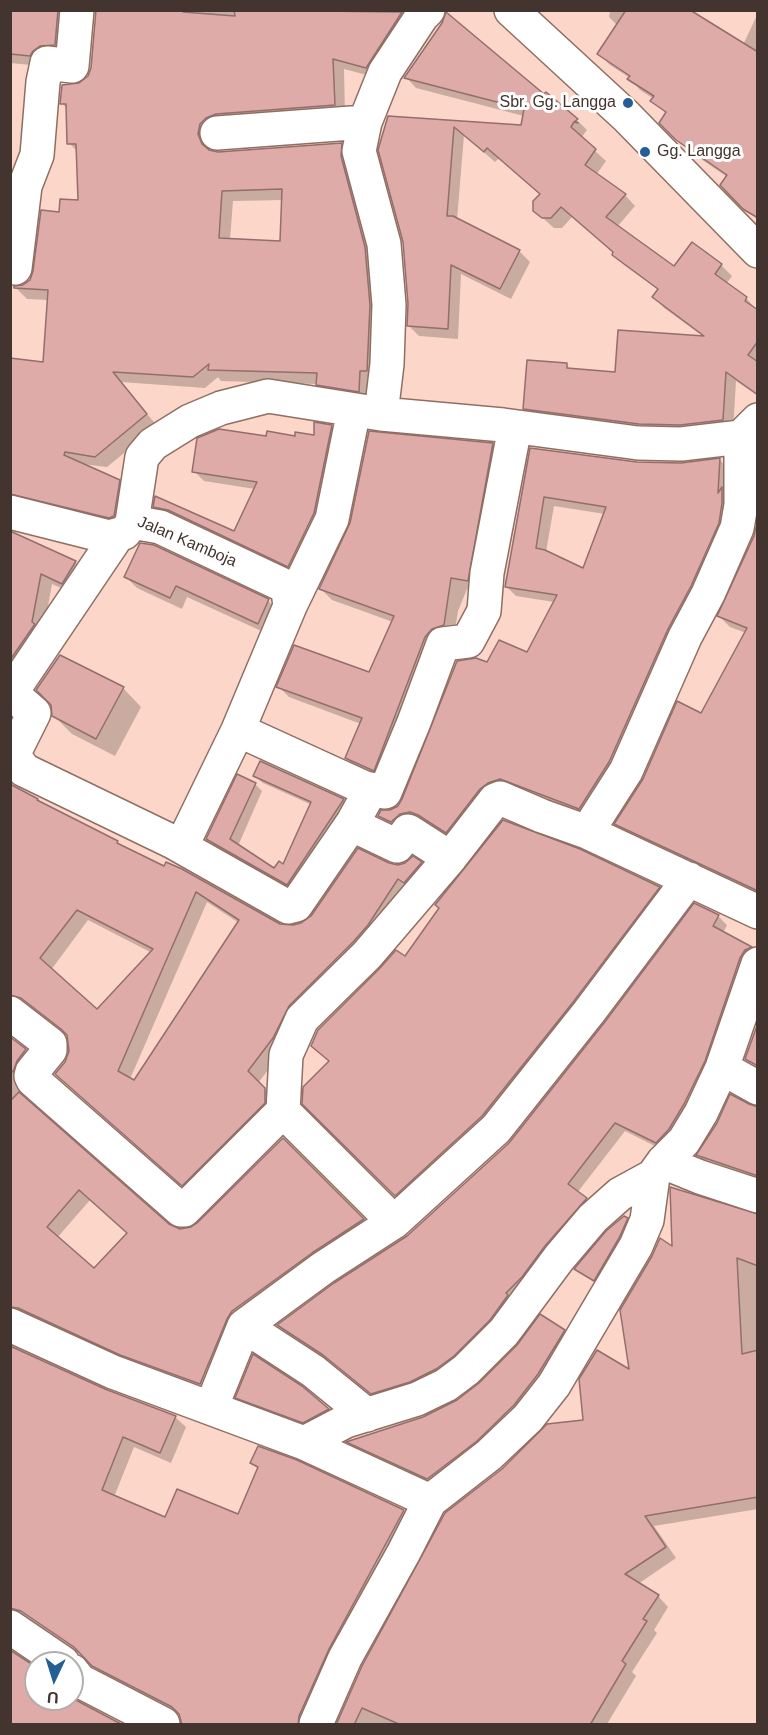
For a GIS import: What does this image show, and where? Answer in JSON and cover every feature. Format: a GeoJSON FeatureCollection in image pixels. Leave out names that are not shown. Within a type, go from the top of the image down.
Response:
{"type":"FeatureCollection","features":[{"type":"Feature","properties":{"kind":"street"},"geometry":{"type":"LineString","coordinates":[[15,268],[18,185],[38,155],[43,82],[47,63],[72,66],[77,10]]}},
{"type":"Feature","properties":{"kind":"street"},"geometry":{"type":"LineString","coordinates":[[173,843],[187,835],[238,730],[290,606],[332,519],[368,412],[387,364],[389,305],[384,244],[359,151],[365,122],[385,72],[428,10]]}},
{"type":"Feature","properties":{"kind":"street"},"geometry":{"type":"LineString","coordinates":[[511,10],[626,116],[758,251]]}},
{"type":"Feature","properties":{"kind":"street"},"geometry":{"type":"LineString","coordinates":[[217,134],[365,122]]}},
{"type":"Feature","properties":{"kind":"street","name":"Jalan Kamboja"},"geometry":{"type":"LineString","coordinates":[[290,606],[285,586],[160,527],[124,529],[141,460],[153,444],[190,421],[221,408],[268,396],[368,412],[515,427],[638,443],[681,444],[749,428]]}},
{"type":"Feature","properties":{"kind":"street"},"geometry":{"type":"LineString","coordinates":[[238,730],[365,788],[385,792],[443,644],[468,641],[484,611],[487,573],[515,427]]}},
{"type":"Feature","properties":{"kind":"street"},"geometry":{"type":"LineString","coordinates":[[586,832],[626,771],[685,637],[708,594],[737,528],[749,428]]}},
{"type":"Feature","properties":{"kind":"street"},"geometry":{"type":"LineString","coordinates":[[10,512],[110,537],[124,529]]}},
{"type":"Feature","properties":{"kind":"street"},"geometry":{"type":"LineString","coordinates":[[124,529],[11,693],[34,713],[12,752],[24,770],[173,843],[288,907],[296,905],[353,822],[369,793],[365,788]]}},
{"type":"Feature","properties":{"kind":"street"},"geometry":{"type":"LineString","coordinates":[[10,1013],[50,1044],[50,1050],[32,1072],[33,1080],[181,1210],[184,1210],[283,1111],[285,1055],[302,1019],[367,955],[498,798],[586,832],[758,912]]}},
{"type":"Feature","properties":{"kind":"street"},"geometry":{"type":"LineString","coordinates":[[353,822],[355,826],[397,846],[408,831],[450,858]]}},
{"type":"Feature","properties":{"kind":"street"},"geometry":{"type":"LineString","coordinates":[[211,1408],[244,1326],[323,1268],[394,1222],[496,1129],[589,1012],[689,879]]}},
{"type":"Feature","properties":{"kind":"street"},"geometry":{"type":"LineString","coordinates":[[304,1443],[337,1425],[417,1399],[446,1385],[466,1370],[504,1332],[559,1258],[593,1218],[620,1194],[658,1169],[684,1141],[701,1113],[722,1068],[758,964]]}},
{"type":"Feature","properties":{"kind":"street"},"geometry":{"type":"LineString","coordinates":[[722,1068],[758,1088]]}},
{"type":"Feature","properties":{"kind":"street"},"geometry":{"type":"LineString","coordinates":[[283,1111],[394,1222]]}},
{"type":"Feature","properties":{"kind":"street"},"geometry":{"type":"LineString","coordinates":[[658,1169],[700,1177],[758,1196]]}},
{"type":"Feature","properties":{"kind":"street"},"geometry":{"type":"LineString","coordinates":[[316,1725],[345,1658],[430,1501],[489,1455],[520,1426],[554,1385],[636,1245],[647,1220],[658,1169]]}},
{"type":"Feature","properties":{"kind":"street"},"geometry":{"type":"LineString","coordinates":[[10,1325],[114,1372],[304,1443],[430,1501]]}},
{"type":"Feature","properties":{"kind":"street"},"geometry":{"type":"LineString","coordinates":[[244,1326],[313,1371],[367,1415]]}},
{"type":"Feature","properties":{"kind":"street"},"geometry":{"type":"LineString","coordinates":[[10,1627],[45,1651]]}},
{"type":"Feature","properties":{"kind":"street"},"geometry":{"type":"LineString","coordinates":[[84,1684],[163,1725]]}},
{"type":"Feature","properties":{"kind":"building"},"geometry":{"type":"Polygon","coordinates":[[[10,10],[58,10],[55,45],[40,46],[30,56],[10,54],[10,10]]]}},
{"type":"Feature","properties":{"kind":"building"},"geometry":{"type":"Polygon","coordinates":[[[96,10],[183,10],[183,12],[235,16],[234,10],[402,12],[366,68],[333,59],[335,105],[216,114],[206,118],[200,124],[198,134],[202,144],[209,150],[218,152],[342,143],[341,156],[365,247],[370,305],[367,371],[360,371],[359,392],[316,385],[317,373],[208,370],[209,364],[193,377],[113,372],[147,414],[95,457],[65,452],[64,455],[120,480],[114,516],[109,518],[10,494],[10,358],[43,362],[48,290],[14,288],[14,286],[23,285],[30,280],[41,210],[59,212],[60,199],[78,200],[76,144],[67,144],[66,104],[60,104],[62,85],[79,83],[88,76],[91,68],[96,10]],[[282,189],[222,191],[219,238],[280,241],[282,189]]]}},
{"type":"Feature","properties":{"kind":"building"},"geometry":{"type":"Polygon","coordinates":[[[626,10],[690,10],[758,52],[758,218],[743,209],[720,185],[727,175],[676,140],[659,123],[666,112],[650,101],[654,96],[627,79],[630,76],[597,54],[626,10]]]}},
{"type":"Feature","properties":{"kind":"building"},"geometry":{"type":"Polygon","coordinates":[[[446,12],[544,94],[546,92],[578,119],[575,121],[578,123],[574,122],[571,127],[596,149],[585,165],[626,194],[606,217],[674,266],[692,242],[722,264],[715,274],[747,297],[745,301],[758,310],[758,341],[748,355],[758,362],[758,395],[726,372],[723,420],[680,425],[639,424],[523,409],[527,360],[567,363],[567,368],[615,372],[618,330],[704,336],[652,297],[658,289],[612,255],[613,252],[561,207],[551,218],[542,218],[533,211],[533,201],[540,194],[487,148],[484,152],[454,127],[447,216],[453,216],[520,250],[500,289],[451,265],[448,329],[407,326],[408,304],[403,242],[378,150],[388,116],[521,125],[524,109],[404,78],[442,23],[446,12]]]}},
{"type":"Feature","properties":{"kind":"building"},"geometry":{"type":"Polygon","coordinates":[[[314,422],[332,425],[314,513],[288,567],[168,510],[153,507],[155,496],[234,531],[257,482],[192,472],[197,438],[219,429],[266,436],[267,431],[295,436],[295,432],[314,435],[314,422]]]}},
{"type":"Feature","properties":{"kind":"building"},"geometry":{"type":"Polygon","coordinates":[[[369,431],[493,443],[468,581],[451,578],[444,625],[432,629],[425,637],[374,771],[345,758],[362,718],[276,687],[294,645],[369,672],[394,616],[319,589],[350,523],[369,431]]]}},
{"type":"Feature","properties":{"kind":"building"},"geometry":{"type":"Polygon","coordinates":[[[530,448],[637,462],[681,463],[720,458],[718,493],[722,487],[722,503],[719,523],[691,586],[668,629],[609,762],[579,809],[500,779],[480,789],[446,833],[410,812],[400,814],[391,822],[378,816],[381,810],[390,810],[398,806],[402,799],[457,661],[476,658],[487,662],[499,640],[527,652],[557,595],[505,587],[530,448]],[[544,497],[536,548],[583,568],[606,507],[544,497]]]}},
{"type":"Feature","properties":{"kind":"building"},"geometry":{"type":"Polygon","coordinates":[[[756,527],[758,528],[758,891],[614,824],[643,779],[677,701],[701,713],[747,628],[717,616],[756,527]]]}},
{"type":"Feature","properties":{"kind":"building"},"geometry":{"type":"Polygon","coordinates":[[[10,531],[76,561],[62,584],[41,574],[32,622],[35,624],[10,660],[10,531]]]}},
{"type":"Feature","properties":{"kind":"building"},"geometry":{"type":"Polygon","coordinates":[[[140,543],[154,545],[269,599],[258,624],[176,586],[170,598],[124,577],[140,543]]]}},
{"type":"Feature","properties":{"kind":"building"},"geometry":{"type":"Polygon","coordinates":[[[60,655],[124,687],[96,739],[52,716],[51,705],[36,690],[60,655]]]}},
{"type":"Feature","properties":{"kind":"building"},"geometry":{"type":"Polygon","coordinates":[[[260,761],[344,799],[287,885],[206,839],[237,774],[256,783],[230,839],[274,868],[279,861],[283,864],[311,802],[253,776],[260,761]]]}},
{"type":"Feature","properties":{"kind":"building"},"geometry":{"type":"Polygon","coordinates":[[[10,784],[118,841],[117,843],[164,866],[166,862],[182,869],[280,924],[301,923],[311,916],[358,848],[398,865],[405,863],[413,856],[422,862],[404,883],[398,879],[368,925],[289,1006],[273,1038],[248,1071],[265,1088],[265,1103],[182,1186],[55,1074],[65,1062],[69,1051],[67,1035],[21,998],[10,995],[10,784]],[[196,892],[118,1071],[134,1080],[239,920],[196,892]],[[77,910],[40,958],[97,1009],[153,949],[77,910]]]}},
{"type":"Feature","properties":{"kind":"building"},"geometry":{"type":"Polygon","coordinates":[[[503,820],[580,849],[660,887],[574,1001],[482,1116],[395,1196],[302,1104],[303,1087],[329,1061],[311,1046],[318,1030],[396,950],[405,956],[439,908],[435,905],[503,820]]]}},
{"type":"Feature","properties":{"kind":"building"},"geometry":{"type":"Polygon","coordinates":[[[694,903],[719,915],[713,926],[752,947],[745,950],[740,958],[705,1061],[684,1104],[669,1129],[656,1143],[615,1123],[568,1184],[587,1198],[506,1293],[508,1295],[490,1320],[454,1356],[436,1369],[410,1382],[371,1394],[323,1355],[277,1325],[334,1283],[407,1236],[509,1143],[604,1023],[694,903]]]}},
{"type":"Feature","properties":{"kind":"building"},"geometry":{"type":"Polygon","coordinates":[[[758,1023],[758,1066],[745,1059],[758,1023]]]}},
{"type":"Feature","properties":{"kind":"building"},"geometry":{"type":"Polygon","coordinates":[[[10,1037],[26,1049],[17,1061],[13,1072],[10,1070],[10,1037]]]}},
{"type":"Feature","properties":{"kind":"building"},"geometry":{"type":"Polygon","coordinates":[[[19,1092],[169,1224],[180,1229],[197,1223],[283,1138],[364,1219],[312,1253],[232,1311],[200,1384],[120,1355],[18,1308],[10,1307],[10,1101],[19,1092]],[[79,1190],[47,1227],[94,1268],[127,1233],[79,1190]]]}},
{"type":"Feature","properties":{"kind":"building"},"geometry":{"type":"Polygon","coordinates":[[[730,1094],[758,1107],[758,1176],[696,1155],[717,1123],[730,1094]]]}},
{"type":"Feature","properties":{"kind":"building"},"geometry":{"type":"Polygon","coordinates":[[[670,1187],[758,1214],[758,1266],[737,1258],[742,1354],[758,1350],[758,1497],[645,1516],[666,1547],[625,1574],[659,1595],[643,1619],[647,1621],[622,1661],[626,1664],[590,1725],[401,1725],[362,1708],[354,1725],[336,1725],[362,1666],[445,1513],[502,1469],[547,1424],[583,1420],[579,1379],[597,1350],[629,1369],[620,1310],[660,1238],[672,1246],[670,1187]]]}},
{"type":"Feature","properties":{"kind":"building"},"geometry":{"type":"Polygon","coordinates":[[[624,1216],[628,1218],[619,1238],[594,1281],[574,1269],[606,1231],[624,1216]]]}},
{"type":"Feature","properties":{"kind":"building"},"geometry":{"type":"Polygon","coordinates":[[[540,1314],[565,1330],[538,1374],[514,1405],[477,1441],[427,1479],[346,1442],[423,1417],[457,1400],[479,1383],[517,1345],[540,1314]]]}},
{"type":"Feature","properties":{"kind":"building"},"geometry":{"type":"Polygon","coordinates":[[[10,1346],[105,1389],[176,1416],[160,1453],[123,1437],[102,1490],[165,1517],[177,1489],[238,1514],[258,1467],[250,1463],[258,1446],[297,1460],[404,1510],[329,1649],[299,1716],[298,1725],[182,1725],[179,1714],[172,1707],[92,1666],[84,1658],[84,1651],[78,1651],[21,1611],[10,1608],[10,1346]]]}},
{"type":"Feature","properties":{"kind":"building"},"geometry":{"type":"Polygon","coordinates":[[[253,1354],[302,1386],[329,1409],[303,1423],[235,1398],[253,1354]]]}},
{"type":"Feature","properties":{"kind":"building"},"geometry":{"type":"Polygon","coordinates":[[[10,1650],[24,1659],[24,1711],[84,1711],[84,1704],[123,1725],[10,1725],[10,1650]]]}},
{"type":"Feature","properties":{"kind":"place","name":"Sbr. Gg. Langga"},"geometry":{"type":"Point","coordinates":[628,103]}},
{"type":"Feature","properties":{"kind":"place","name":"Gg. Langga"},"geometry":{"type":"Point","coordinates":[645,152]}}]}
